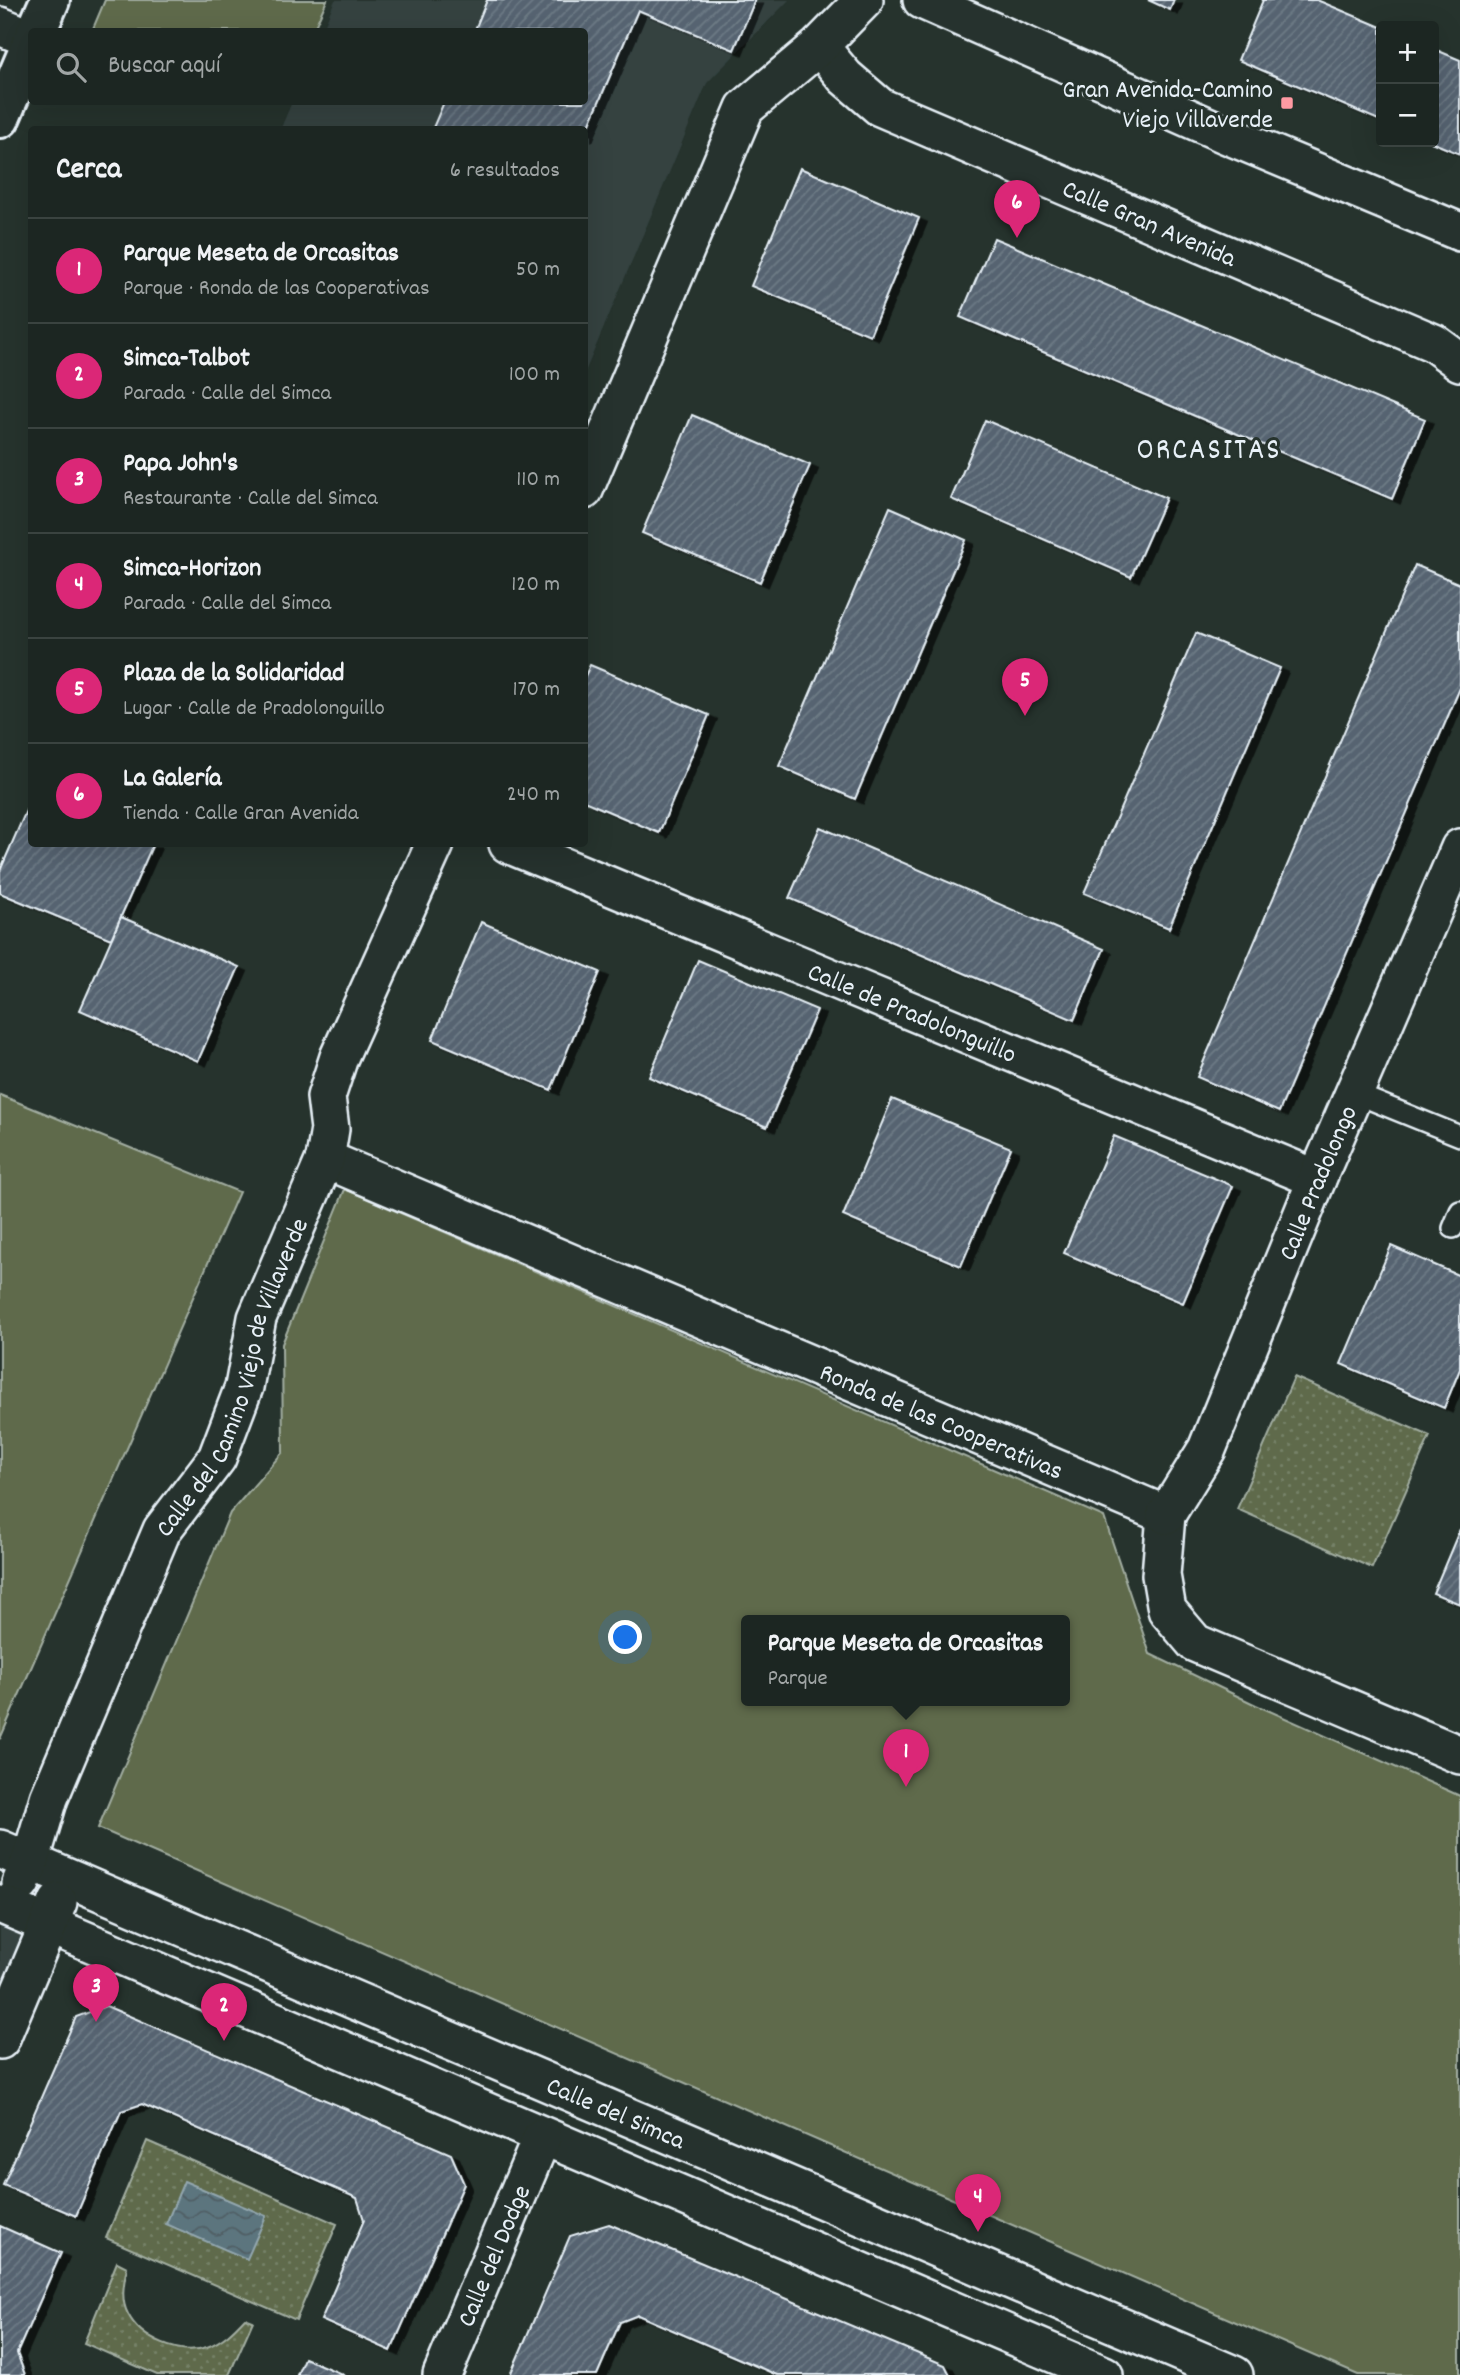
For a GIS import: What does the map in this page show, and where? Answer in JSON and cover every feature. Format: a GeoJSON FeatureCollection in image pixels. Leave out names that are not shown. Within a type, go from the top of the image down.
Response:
{"type":"FeatureCollection","features":[{"type":"Feature","properties":{"kind":"main road"},"geometry":{"type":"LineString","coordinates":[[38,28],[50,0]]}},
{"type":"Feature","properties":{"kind":"main road"},"geometry":{"type":"LineString","coordinates":[[0,118],[28,51]]}},
{"type":"Feature","properties":{"kind":"street"},"geometry":{"type":"LineString","coordinates":[[588,481],[745,108],[819,46],[864,0]]}},
{"type":"Feature","properties":{"kind":"street"},"geometry":{"type":"LineString","coordinates":[[922,0],[1225,134],[1460,232]]}},
{"type":"Feature","properties":{"kind":"street"},"geometry":{"type":"LineString","coordinates":[[0,26],[28,39]]}},
{"type":"Feature","properties":{"kind":"street","name":"Calle Gran Avenida"},"geometry":{"type":"LineString","coordinates":[[819,46],[845,77],[880,107],[1434,343],[1460,360]]}},
{"type":"Feature","properties":{"kind":"street","name":"Calle del Camino Viejo de Villaverde"},"geometry":{"type":"LineString","coordinates":[[5,1906],[15,1856],[49,1797],[162,1530],[217,1458],[244,1387],[257,1318],[325,1159],[330,1129],[326,1097],[339,1057],[434,847]]}},
{"type":"Feature","properties":{"kind":"street","name":"Calle de Pradolonguillo"},"geometry":{"type":"LineString","coordinates":[[515,847],[1317,1179]]}},
{"type":"Feature","properties":{"kind":"street","name":"Calle Pradolongo"},"geometry":{"type":"LineString","coordinates":[[1166,1515],[1207,1449],[1317,1179],[1460,848]]}},
{"type":"Feature","properties":{"kind":"street","name":"Ronda de las Cooperativas"},"geometry":{"type":"LineString","coordinates":[[325,1159],[1166,1515]]}},
{"type":"Feature","properties":{"kind":"street"},"geometry":{"type":"LineString","coordinates":[[1166,1515],[1161,1575],[1167,1610],[1195,1643],[1460,1755]]}},
{"type":"Feature","properties":{"kind":"street","name":"Calle del Simca"},"geometry":{"type":"LineString","coordinates":[[15,1856],[1234,2375]]}},
{"type":"Feature","properties":{"kind":"street"},"geometry":{"type":"LineString","coordinates":[[0,2040],[68,1879]]}},
{"type":"Feature","properties":{"kind":"street","name":"Calle del Simca"},"geometry":{"type":"LineString","coordinates":[[5,1906],[542,2137],[1040,2362],[1104,2375]]}},
{"type":"Feature","properties":{"kind":"street","name":"Calle del Dodge"},"geometry":{"type":"LineString","coordinates":[[442,2375],[542,2137]]}},
{"type":"Feature","properties":{"kind":"lane"},"geometry":{"type":"LineString","coordinates":[[1354,1093],[1460,1136]]}},
{"type":"Feature","properties":{"kind":"shaded area"},"geometry":{"type":"Polygon","coordinates":[[[335,0],[789,0],[707,83],[588,365],[588,126],[282,126],[291,105],[588,105],[588,28],[323,28],[335,0]]]}},
{"type":"Feature","properties":{"kind":"shaded area"},"geometry":{"type":"Polygon","coordinates":[[[0,1904],[48,1926],[0,2040],[0,1904]]]}},
{"type":"Feature","properties":{"kind":"green space"},"geometry":{"type":"Polygon","coordinates":[[[105,0],[327,0],[314,28],[93,28],[105,0]]]}},
{"type":"Feature","properties":{"kind":"green space"},"geometry":{"type":"Polygon","coordinates":[[[0,1095],[239,1192],[0,1739],[0,1095]]]}},
{"type":"Feature","properties":{"kind":"green space"},"geometry":{"type":"Polygon","coordinates":[[[345,1189],[1104,1517],[1150,1654],[1256,1705],[1460,1796],[1460,2375],[1358,2375],[98,1828],[230,1513],[283,1452],[282,1344],[345,1189]]]}},
{"type":"Feature","properties":{"kind":"green space"},"geometry":{"type":"Polygon","coordinates":[[[1294,1377],[1430,1436],[1372,1568],[1237,1509],[1294,1377]]]}},
{"type":"Feature","properties":{"kind":"green space"},"geometry":{"type":"Polygon","coordinates":[[[147,2141],[337,2224],[296,2320],[106,2238],[147,2141]]]}},
{"type":"Feature","properties":{"kind":"green space"},"geometry":{"type":"Polygon","coordinates":[[[117,2262],[127,2267],[123,2297],[128,2314],[142,2331],[162,2344],[185,2349],[207,2347],[228,2335],[245,2318],[253,2321],[229,2375],[157,2375],[84,2343],[117,2262]]]}},
{"type":"Feature","properties":{"kind":"water"},"geometry":{"type":"Polygon","coordinates":[[[184,2181],[266,2216],[247,2259],[166,2224],[184,2181]]]}},
{"type":"Feature","properties":{"kind":"building"},"geometry":{"type":"Polygon","coordinates":[[[487,0],[755,0],[734,50],[638,10],[588,128],[434,126],[443,105],[588,105],[588,28],[476,28],[487,0]]]}},
{"type":"Feature","properties":{"kind":"building"},"geometry":{"type":"Polygon","coordinates":[[[1148,0],[1174,0],[1170,10],[1148,0]]]}},
{"type":"Feature","properties":{"kind":"building"},"geometry":{"type":"Polygon","coordinates":[[[1263,0],[1317,0],[1376,25],[1376,119],[1238,60],[1263,0]]]}},
{"type":"Feature","properties":{"kind":"building"},"geometry":{"type":"Polygon","coordinates":[[[1439,51],[1460,60],[1460,154],[1439,145],[1439,51]]]}},
{"type":"Feature","properties":{"kind":"building"},"geometry":{"type":"Polygon","coordinates":[[[800,168],[919,218],[870,335],[751,286],[800,168]]]}},
{"type":"Feature","properties":{"kind":"building"},"geometry":{"type":"Polygon","coordinates":[[[994,238],[1425,419],[1392,499],[960,317],[994,238]]]}},
{"type":"Feature","properties":{"kind":"building"},"geometry":{"type":"Polygon","coordinates":[[[692,415],[810,465],[760,582],[642,533],[692,415]]]}},
{"type":"Feature","properties":{"kind":"building"},"geometry":{"type":"Polygon","coordinates":[[[985,420],[1166,498],[1131,577],[951,499],[985,420]]]}},
{"type":"Feature","properties":{"kind":"building"},"geometry":{"type":"Polygon","coordinates":[[[890,507],[966,540],[855,799],[779,766],[890,507]]]}},
{"type":"Feature","properties":{"kind":"building"},"geometry":{"type":"Polygon","coordinates":[[[1415,565],[1460,584],[1460,688],[1279,1112],[1197,1077],[1415,565]]]}},
{"type":"Feature","properties":{"kind":"building"},"geometry":{"type":"Polygon","coordinates":[[[1196,633],[1280,668],[1169,928],[1084,893],[1196,633]]]}},
{"type":"Feature","properties":{"kind":"building"},"geometry":{"type":"Polygon","coordinates":[[[590,665],[709,715],[659,833],[588,803],[590,665]]]}},
{"type":"Feature","properties":{"kind":"building"},"geometry":{"type":"Polygon","coordinates":[[[28,806],[28,847],[152,847],[111,939],[0,893],[0,871],[28,806]]]}},
{"type":"Feature","properties":{"kind":"building"},"geometry":{"type":"Polygon","coordinates":[[[820,827],[1104,949],[1074,1020],[789,898],[820,827]]]}},
{"type":"Feature","properties":{"kind":"building"},"geometry":{"type":"Polygon","coordinates":[[[121,917],[239,967],[198,1061],[80,1010],[121,917]]]}},
{"type":"Feature","properties":{"kind":"building"},"geometry":{"type":"Polygon","coordinates":[[[481,922],[600,972],[551,1090],[432,1040],[481,922]]]}},
{"type":"Feature","properties":{"kind":"building"},"geometry":{"type":"Polygon","coordinates":[[[698,960],[817,1010],[767,1127],[649,1077],[698,960]]]}},
{"type":"Feature","properties":{"kind":"building"},"geometry":{"type":"Polygon","coordinates":[[[892,1099],[1011,1148],[961,1266],[843,1216],[892,1099]]]}},
{"type":"Feature","properties":{"kind":"building"},"geometry":{"type":"Polygon","coordinates":[[[1114,1136],[1233,1186],[1183,1303],[1064,1253],[1114,1136]]]}},
{"type":"Feature","properties":{"kind":"building"},"geometry":{"type":"Polygon","coordinates":[[[1391,1246],[1460,1276],[1460,1369],[1444,1408],[1341,1364],[1391,1246]]]}},
{"type":"Feature","properties":{"kind":"building"},"geometry":{"type":"Polygon","coordinates":[[[1460,1529],[1460,1604],[1433,1593],[1460,1529]]]}},
{"type":"Feature","properties":{"kind":"building"},"geometry":{"type":"Polygon","coordinates":[[[106,2006],[451,2154],[464,2184],[391,2351],[321,2320],[364,2220],[357,2198],[142,2104],[121,2111],[76,2216],[3,2185],[76,2017],[106,2006]]]}},
{"type":"Feature","properties":{"kind":"building"},"geometry":{"type":"Polygon","coordinates":[[[609,2224],[945,2365],[950,2375],[777,2375],[638,2315],[620,2322],[597,2375],[510,2375],[570,2236],[609,2224]]]}},
{"type":"Feature","properties":{"kind":"building"},"geometry":{"type":"Polygon","coordinates":[[[0,2226],[61,2253],[17,2353],[25,2375],[0,2375],[0,2226]]]}},
{"type":"Feature","properties":{"kind":"building"},"geometry":{"type":"Polygon","coordinates":[[[304,2358],[342,2374],[343,2375],[297,2375],[304,2358]]]}},
{"type":"Feature","properties":{"kind":"place","name":"Gran Avenida-Camino Viejo Villaverde"},"geometry":{"type":"Point","coordinates":[1287,103]}},
{"type":"Feature","properties":{"kind":"place","name":"La Galería"},"geometry":{"type":"Point","coordinates":[1017,238]}},
{"type":"Feature","properties":{"kind":"place","name":"Plaza de la Solidaridad"},"geometry":{"type":"Point","coordinates":[1025,716]}},
{"type":"Feature","properties":{"kind":"place","name":"Parque Meseta de Orcasitas"},"geometry":{"type":"Point","coordinates":[906,1787]}},
{"type":"Feature","properties":{"kind":"place","name":"Papa John's"},"geometry":{"type":"Point","coordinates":[96,2022]}},
{"type":"Feature","properties":{"kind":"place","name":"Simca-Talbot"},"geometry":{"type":"Point","coordinates":[224,2041]}},
{"type":"Feature","properties":{"kind":"place","name":"Simca-Horizon"},"geometry":{"type":"Point","coordinates":[978,2232]}},
{"type":"Feature","properties":{"kind":"district","name":"ORCASITAS"},"geometry":{"type":"Point","coordinates":[1209,448]}}]}
